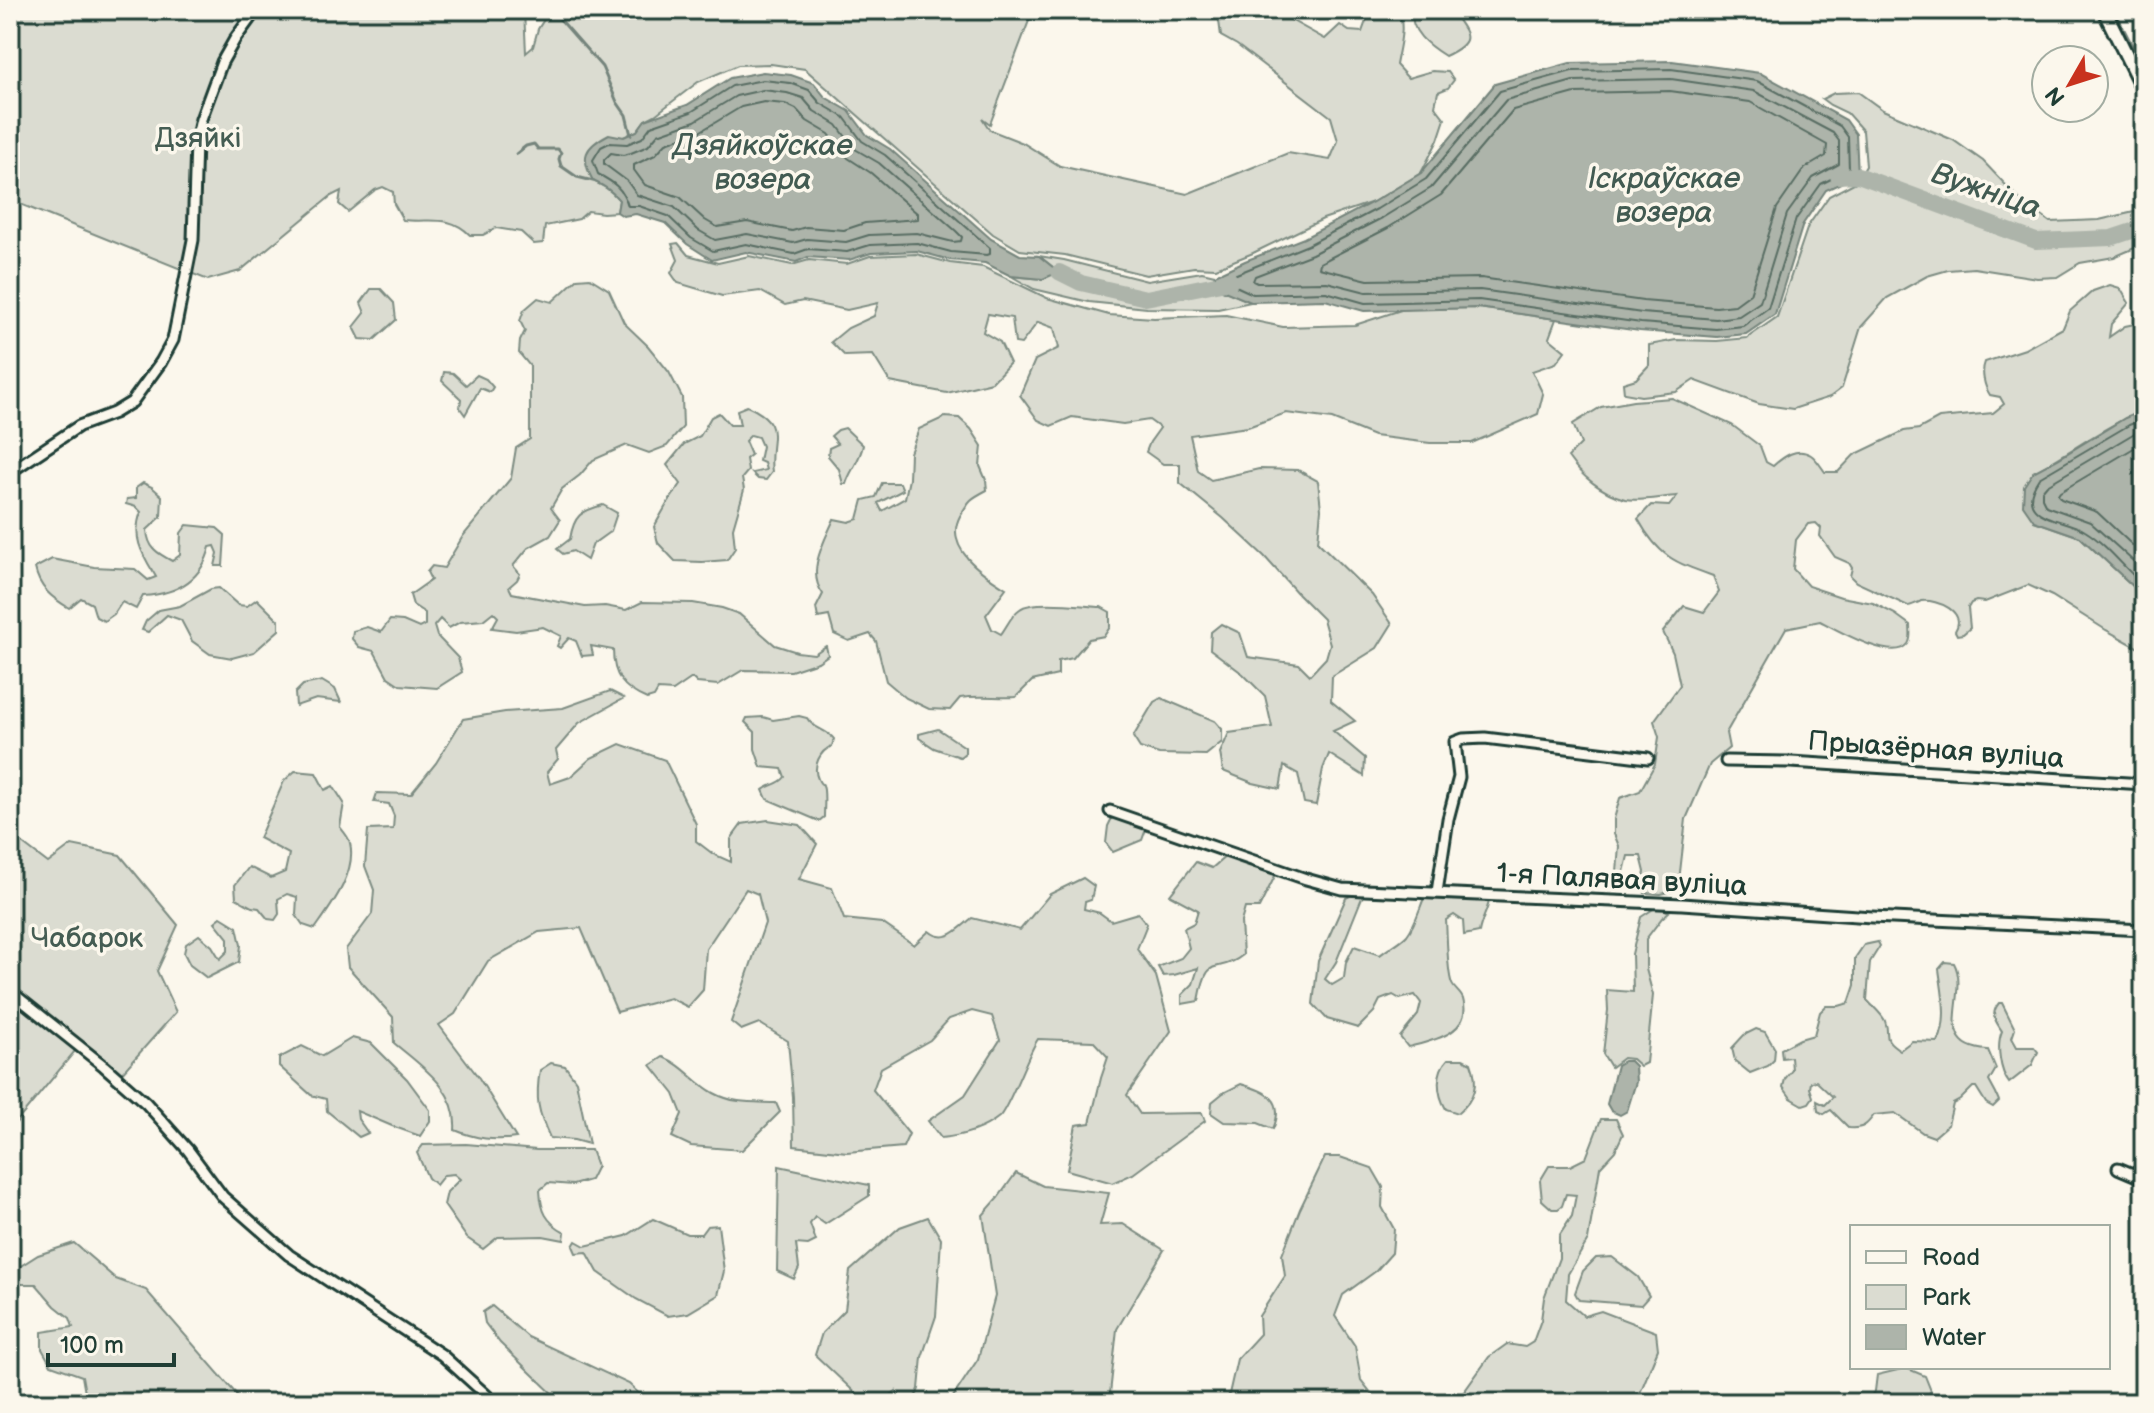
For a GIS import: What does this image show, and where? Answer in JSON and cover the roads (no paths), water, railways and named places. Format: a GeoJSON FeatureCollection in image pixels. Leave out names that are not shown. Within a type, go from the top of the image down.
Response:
{"type":"FeatureCollection","features":[{"type":"Feature","properties":{"kind":"main road"},"geometry":{"type":"LineString","coordinates":[[2104,10],[2144,91]]}},
{"type":"Feature","properties":{"kind":"street"},"geometry":{"type":"LineString","coordinates":[[10,472],[79,426],[114,413],[132,402],[173,340],[193,240],[196,141],[201,119],[222,62],[256,10]]}},
{"type":"Feature","properties":{"kind":"street"},"geometry":{"type":"LineString","coordinates":[[1437,892],[1448,819],[1459,777],[1455,742],[1485,738],[1648,758]]}},
{"type":"Feature","properties":{"kind":"street","name":"Прыазёрная вуліца"},"geometry":{"type":"LineString","coordinates":[[1726,761],[1791,762],[2144,784]]}},
{"type":"Feature","properties":{"kind":"street","name":"1-я Палявая вуліца"},"geometry":{"type":"LineString","coordinates":[[1110,811],[1342,889],[2144,930]]}},
{"type":"Feature","properties":{"kind":"street"},"geometry":{"type":"LineString","coordinates":[[10,991],[146,1103],[188,1150],[223,1197],[289,1255],[442,1355],[495,1403]]}},
{"type":"Feature","properties":{"kind":"street"},"geometry":{"type":"LineString","coordinates":[[2118,1168],[2144,1179]]}},
{"type":"Feature","properties":{"kind":"water","name":"Іскраўскае возера"},"geometry":{"type":"Polygon","coordinates":[[[1672,61],[1760,73],[1846,120],[1856,134],[1858,175],[1826,190],[1803,224],[1775,314],[1746,334],[1717,337],[1640,331],[1478,308],[1364,311],[1325,300],[1251,302],[1212,286],[1215,275],[1304,238],[1421,173],[1495,84],[1570,63],[1672,61]]]}},
{"type":"Feature","properties":{"kind":"water","name":"Дзяйкоўскае возера"},"geometry":{"type":"Polygon","coordinates":[[[763,72],[791,75],[814,83],[825,97],[849,111],[867,135],[890,149],[991,239],[1020,255],[1039,256],[1059,272],[1043,279],[1011,276],[985,263],[950,260],[917,251],[871,253],[849,260],[808,257],[796,262],[746,252],[712,260],[687,244],[665,223],[636,214],[623,216],[617,212],[619,200],[593,181],[586,165],[587,153],[594,143],[609,134],[624,137],[637,131],[645,120],[687,105],[730,78],[763,72]]]}},
{"type":"Feature","properties":{"kind":"water"},"geometry":{"type":"Polygon","coordinates":[[[2144,410],[2144,589],[2134,587],[2080,537],[2034,521],[2023,505],[2024,486],[2033,472],[2144,410]]]}},
{"type":"Feature","properties":{"kind":"water"},"geometry":{"type":"Polygon","coordinates":[[[1630,1061],[1635,1066],[1636,1082],[1627,1111],[1620,1115],[1611,1111],[1607,1104],[1617,1065],[1630,1061]]]}},
{"type":"Feature","properties":{"kind":"waterway"},"geometry":{"type":"LineString","coordinates":[[552,10],[602,67],[626,115],[631,135]]}},
{"type":"Feature","properties":{"kind":"waterway"},"geometry":{"type":"LineString","coordinates":[[2114,10],[2144,69]]}},
{"type":"Feature","properties":{"kind":"waterway"},"geometry":{"type":"LineString","coordinates":[[516,154],[534,144],[538,149],[558,149],[561,166],[577,177],[593,181]]}},
{"type":"Feature","properties":{"kind":"waterway","name":"Вужніца"},"geometry":{"type":"LineString","coordinates":[[1838,176],[1858,175],[2036,241],[2111,238],[2144,227]]}},
{"type":"Feature","properties":{"kind":"waterway","name":"Вужніца"},"geometry":{"type":"LineString","coordinates":[[1059,272],[1081,283],[1146,298],[1231,281]]}},
{"type":"Feature","properties":{"kind":"park label","name":"Дзяйкі"},"geometry":{"type":"Point","coordinates":[198,138]}},
{"type":"Feature","properties":{"kind":"park label","name":"Чабарок"},"geometry":{"type":"Point","coordinates":[87,938]}}]}
